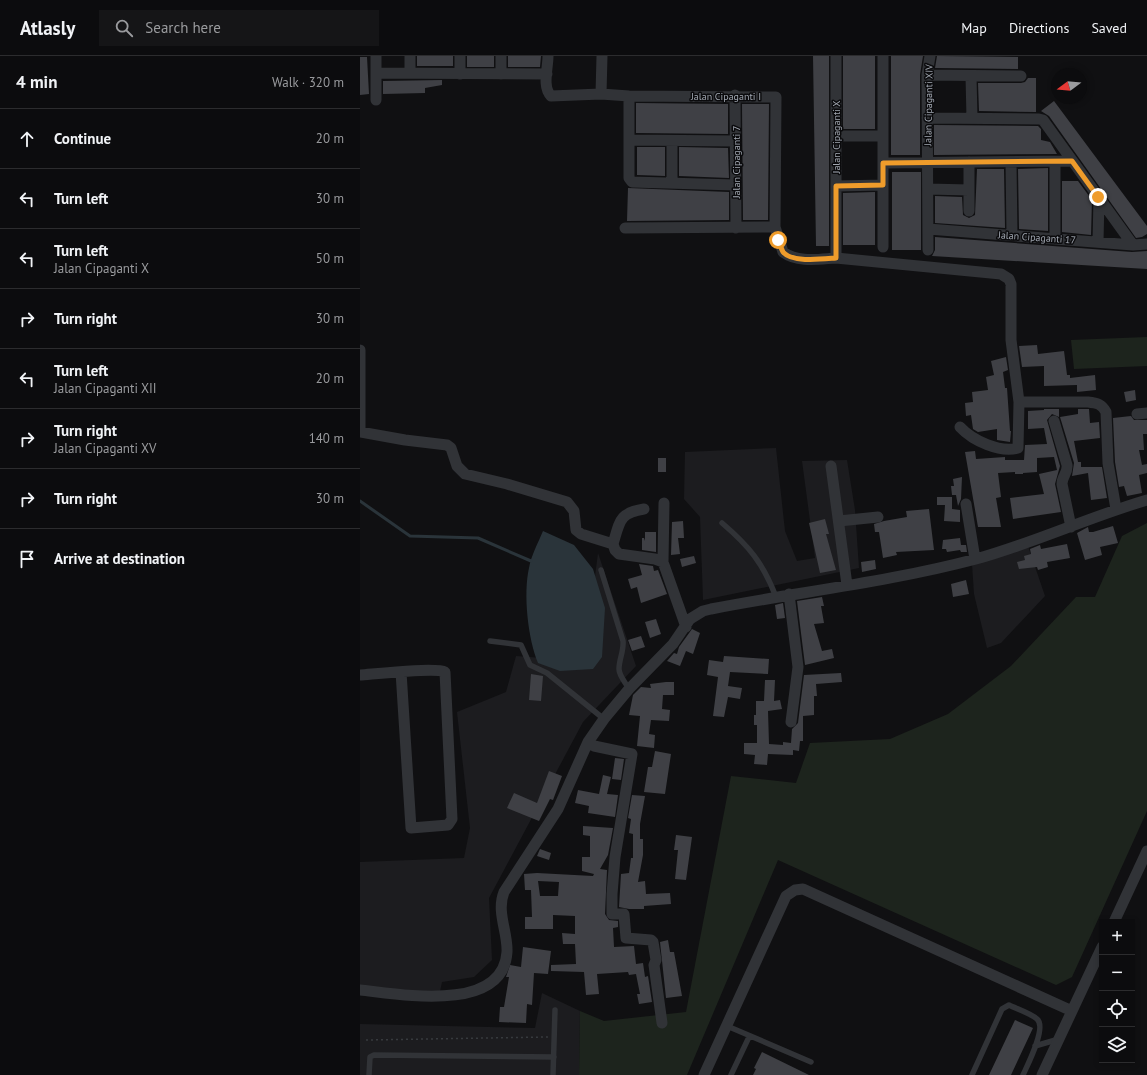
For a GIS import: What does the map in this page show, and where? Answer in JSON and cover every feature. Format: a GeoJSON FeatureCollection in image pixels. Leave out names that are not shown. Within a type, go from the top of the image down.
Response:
{"type":"FeatureCollection","features":[{"type":"Feature","properties":{"kind":"street"},"geometry":{"type":"LineString","coordinates":[[376,56],[376,100]]}},
{"type":"Feature","properties":{"kind":"street"},"geometry":{"type":"LineString","coordinates":[[410,56],[410,73]]}},
{"type":"Feature","properties":{"kind":"street"},"geometry":{"type":"LineString","coordinates":[[460,56],[460,74]]}},
{"type":"Feature","properties":{"kind":"street"},"geometry":{"type":"LineString","coordinates":[[501,56],[501,74]]}},
{"type":"Feature","properties":{"kind":"street"},"geometry":{"type":"LineString","coordinates":[[376,73],[547,74],[548,56]]}},
{"type":"Feature","properties":{"kind":"street"},"geometry":{"type":"LineString","coordinates":[[601,94],[602,56]]}},
{"type":"Feature","properties":{"kind":"street","name":"Jalan Cipaganti X"},"geometry":{"type":"LineString","coordinates":[[836,56],[836,258]]}},
{"type":"Feature","properties":{"kind":"street"},"geometry":{"type":"LineString","coordinates":[[883,56],[883,247]]}},
{"type":"Feature","properties":{"kind":"street","name":"Jalan Cipaganti XIV"},"geometry":{"type":"LineString","coordinates":[[928,250],[927,75],[930,56]]}},
{"type":"Feature","properties":{"kind":"street","name":"Jalan Cipaganti I"},"geometry":{"type":"LineString","coordinates":[[547,74],[547,92],[551,96],[601,94],[629,96],[735,95],[776,97],[776,227]]}},
{"type":"Feature","properties":{"kind":"street"},"geometry":{"type":"LineString","coordinates":[[927,75],[1021,76]]}},
{"type":"Feature","properties":{"kind":"street"},"geometry":{"type":"LineString","coordinates":[[971,76],[972,118]]}},
{"type":"Feature","properties":{"kind":"street","name":"Jalan Cipaganti 7"},"geometry":{"type":"LineString","coordinates":[[735,95],[736,228]]}},
{"type":"Feature","properties":{"kind":"street"},"geometry":{"type":"LineString","coordinates":[[629,96],[630,180],[633,182],[735,184]]}},
{"type":"Feature","properties":{"kind":"street"},"geometry":{"type":"LineString","coordinates":[[927,118],[1043,120],[1133,245]]}},
{"type":"Feature","properties":{"kind":"street"},"geometry":{"type":"LineString","coordinates":[[836,136],[883,136]]}},
{"type":"Feature","properties":{"kind":"street"},"geometry":{"type":"LineString","coordinates":[[630,140],[735,141]]}},
{"type":"Feature","properties":{"kind":"street"},"geometry":{"type":"LineString","coordinates":[[672,141],[672,183]]}},
{"type":"Feature","properties":{"kind":"street"},"geometry":{"type":"LineString","coordinates":[[883,163],[1072,161]]}},
{"type":"Feature","properties":{"kind":"street"},"geometry":{"type":"LineString","coordinates":[[969,162],[969,211]]}},
{"type":"Feature","properties":{"kind":"street"},"geometry":{"type":"LineString","coordinates":[[1011,162],[1012,235]]}},
{"type":"Feature","properties":{"kind":"street"},"geometry":{"type":"LineString","coordinates":[[1054,162],[1055,239]]}},
{"type":"Feature","properties":{"kind":"street"},"geometry":{"type":"LineString","coordinates":[[836,186],[883,185]]}},
{"type":"Feature","properties":{"kind":"street"},"geometry":{"type":"LineString","coordinates":[[928,189],[969,190]]}},
{"type":"Feature","properties":{"kind":"street"},"geometry":{"type":"LineString","coordinates":[[1098,197],[1098,242]]}},
{"type":"Feature","properties":{"kind":"street"},"geometry":{"type":"LineString","coordinates":[[625,228],[776,227],[781,247],[786,254],[804,259],[836,258],[1001,274],[1009,278],[1011,340],[1019,402],[1017,448],[991,446],[975,439],[960,427]]}},
{"type":"Feature","properties":{"kind":"street","name":"Jalan Cipaganti 17"},"geometry":{"type":"LineString","coordinates":[[928,229],[1133,245],[1147,244]]}},
{"type":"Feature","properties":{"kind":"street"},"geometry":{"type":"LineString","coordinates":[[360,350],[360,432],[405,440],[447,445],[451,448],[457,466],[465,474],[507,484],[567,502],[574,511],[576,530],[581,534],[613,544]]}},
{"type":"Feature","properties":{"kind":"street"},"geometry":{"type":"LineString","coordinates":[[1019,402],[1088,402],[1099,404],[1103,407],[1106,412],[1108,463],[1116,509]]}},
{"type":"Feature","properties":{"kind":"street"},"geometry":{"type":"LineString","coordinates":[[1054,421],[1067,465],[1067,471],[1063,478],[1062,484],[1071,527]]}},
{"type":"Feature","properties":{"kind":"street"},"geometry":{"type":"LineString","coordinates":[[830,466],[847,585]]}},
{"type":"Feature","properties":{"kind":"street"},"geometry":{"type":"LineString","coordinates":[[360,990],[430,998],[465,992],[486,986],[494,980],[504,965],[507,953],[501,903],[504,892],[558,809],[588,742],[604,719],[629,689],[662,657],[686,627],[690,619],[703,611],[789,594],[847,585],[975,559],[1028,543],[1116,509],[1147,500]]}},
{"type":"Feature","properties":{"kind":"street"},"geometry":{"type":"LineString","coordinates":[[664,503],[663,562],[686,627]]}},
{"type":"Feature","properties":{"kind":"street"},"geometry":{"type":"LineString","coordinates":[[966,504],[975,559]]}},
{"type":"Feature","properties":{"kind":"street"},"geometry":{"type":"LineString","coordinates":[[644,509],[629,511],[625,514],[619,525],[613,544],[615,550],[619,554],[655,559],[663,562]]}},
{"type":"Feature","properties":{"kind":"street"},"geometry":{"type":"LineString","coordinates":[[839,521],[878,517]]}},
{"type":"Feature","properties":{"kind":"street"},"geometry":{"type":"LineString","coordinates":[[789,594],[798,667],[791,722]]}},
{"type":"Feature","properties":{"kind":"street"},"geometry":{"type":"LineString","coordinates":[[360,675],[400,672],[443,671],[446,676],[452,819],[448,825],[411,828],[400,672]]}},
{"type":"Feature","properties":{"kind":"street"},"geometry":{"type":"LineString","coordinates":[[588,742],[594,746],[632,754],[614,870],[612,914],[624,914],[626,938],[651,940],[653,942],[656,960],[654,965],[662,1023]]}},
{"type":"Feature","properties":{"kind":"street"},"geometry":{"type":"LineString","coordinates":[[1115,919],[1147,851]]}},
{"type":"Feature","properties":{"kind":"street"},"geometry":{"type":"LineString","coordinates":[[704,1075],[786,896],[790,892],[799,889],[1072,1011]]}},
{"type":"Feature","properties":{"kind":"street"},"geometry":{"type":"LineString","coordinates":[[1042,1075],[1099,953]]}},
{"type":"Feature","properties":{"kind":"lane"},"geometry":{"type":"LineString","coordinates":[[722,523],[752,551],[763,567],[776,597]]}},
{"type":"Feature","properties":{"kind":"lane"},"geometry":{"type":"LineString","coordinates":[[601,570],[623,640],[624,649],[619,669],[620,674],[629,689]]}},
{"type":"Feature","properties":{"kind":"lane"},"geometry":{"type":"LineString","coordinates":[[490,641],[521,645],[529,664],[547,673],[604,719]]}},
{"type":"Feature","properties":{"kind":"lane"},"geometry":{"type":"LineString","coordinates":[[972,1075],[1002,1009],[1008,1005],[1037,1019],[1040,1023],[1041,1028],[1023,1075]]}},
{"type":"Feature","properties":{"kind":"lane"},"geometry":{"type":"LineString","coordinates":[[553,1075],[556,1010]]}},
{"type":"Feature","properties":{"kind":"lane"},"geometry":{"type":"LineString","coordinates":[[727,1026],[748,1037],[811,1062]]}},
{"type":"Feature","properties":{"kind":"lane"},"geometry":{"type":"LineString","coordinates":[[731,1075],[748,1037]]}},
{"type":"Feature","properties":{"kind":"lane"},"geometry":{"type":"LineString","coordinates":[[1035,1046],[1046,1041],[1059,1039]]}},
{"type":"Feature","properties":{"kind":"lane"},"geometry":{"type":"LineString","coordinates":[[369,1075],[370,1057],[374,1055],[554,1057]]}},
{"type":"Feature","properties":{"kind":"path"},"geometry":{"type":"LineString","coordinates":[[366,1040],[554,1037]]}},
{"type":"Feature","properties":{"kind":"shaded area"},"geometry":{"type":"Polygon","coordinates":[[[1147,337],[1147,366],[1074,369],[1071,340],[1147,337]]]}},
{"type":"Feature","properties":{"kind":"shaded area"},"geometry":{"type":"Polygon","coordinates":[[[776,448],[785,531],[797,561],[815,558],[802,461],[847,460],[855,510],[859,568],[703,600],[700,517],[684,499],[685,452],[776,448]]]}},
{"type":"Feature","properties":{"kind":"shaded area"},"geometry":{"type":"Polygon","coordinates":[[[1147,523],[1147,811],[1072,977],[1056,985],[778,860],[687,1075],[579,1075],[580,1011],[604,1021],[686,1012],[731,776],[796,783],[810,743],[890,739],[948,714],[1011,666],[1076,597],[1095,597],[1122,536],[1147,523]]]}},
{"type":"Feature","properties":{"kind":"shaded area"},"geometry":{"type":"Polygon","coordinates":[[[543,531],[574,545],[593,569],[605,608],[602,657],[593,669],[560,671],[538,663],[534,653],[529,629],[526,590],[530,563],[543,531]]]}},
{"type":"Feature","properties":{"kind":"shaded area"},"geometry":{"type":"Polygon","coordinates":[[[1028,546],[1045,596],[1001,643],[987,648],[974,594],[972,564],[1028,546]]]}},
{"type":"Feature","properties":{"kind":"shaded area"},"geometry":{"type":"Polygon","coordinates":[[[598,553],[636,666],[583,722],[489,898],[492,960],[474,977],[442,982],[438,1001],[360,994],[360,862],[464,858],[470,828],[457,712],[506,692],[516,656],[597,662],[593,592],[598,553]]]}},
{"type":"Feature","properties":{"kind":"shaded area"},"geometry":{"type":"Polygon","coordinates":[[[542,993],[580,1011],[579,1075],[360,1075],[360,1024],[535,1028],[542,993]]]}},
{"type":"Feature","properties":{"kind":"building"},"geometry":{"type":"Polygon","coordinates":[[[417,56],[453,56],[453,66],[417,66],[417,56]]]}},
{"type":"Feature","properties":{"kind":"building"},"geometry":{"type":"Polygon","coordinates":[[[467,56],[494,56],[494,67],[467,67],[467,56]]]}},
{"type":"Feature","properties":{"kind":"building"},"geometry":{"type":"Polygon","coordinates":[[[508,56],[541,56],[540,67],[508,67],[508,56]]]}},
{"type":"Feature","properties":{"kind":"building"},"geometry":{"type":"Polygon","coordinates":[[[813,56],[829,56],[829,246],[816,246],[813,56]]]}},
{"type":"Feature","properties":{"kind":"building"},"geometry":{"type":"Polygon","coordinates":[[[843,56],[875,56],[875,129],[843,129],[843,56]]]}},
{"type":"Feature","properties":{"kind":"building"},"geometry":{"type":"Polygon","coordinates":[[[891,56],[923,56],[920,75],[920,155],[891,155],[891,56]]]}},
{"type":"Feature","properties":{"kind":"building"},"geometry":{"type":"Polygon","coordinates":[[[937,56],[1018,57],[1018,69],[935,68],[937,56]]]}},
{"type":"Feature","properties":{"kind":"building"},"geometry":{"type":"Polygon","coordinates":[[[360,57],[367,57],[369,94],[360,95],[360,57]]]}},
{"type":"Feature","properties":{"kind":"building"},"geometry":{"type":"Polygon","coordinates":[[[1028,78],[1036,78],[1036,112],[979,111],[978,83],[1021,83],[1025,82],[1028,78]]]}},
{"type":"Feature","properties":{"kind":"building"},"geometry":{"type":"Polygon","coordinates":[[[442,80],[442,85],[425,88],[425,93],[383,94],[383,81],[442,80]]]}},
{"type":"Feature","properties":{"kind":"building"},"geometry":{"type":"Polygon","coordinates":[[[636,103],[728,104],[728,134],[636,133],[636,103]]]}},
{"type":"Feature","properties":{"kind":"building"},"geometry":{"type":"Polygon","coordinates":[[[1051,103],[1056,104],[1147,226],[1147,234],[1136,238],[1049,116],[1041,111],[1051,103]]]}},
{"type":"Feature","properties":{"kind":"building"},"geometry":{"type":"Polygon","coordinates":[[[742,104],[769,104],[768,220],[743,220],[742,104]]]}},
{"type":"Feature","properties":{"kind":"building"},"geometry":{"type":"Polygon","coordinates":[[[934,125],[1038,126],[1041,129],[1041,140],[1050,142],[1057,154],[934,155],[934,125]]]}},
{"type":"Feature","properties":{"kind":"building"},"geometry":{"type":"Polygon","coordinates":[[[637,147],[665,147],[665,176],[637,175],[637,147]]]}},
{"type":"Feature","properties":{"kind":"building"},"geometry":{"type":"Polygon","coordinates":[[[679,147],[728,148],[729,178],[679,176],[679,147]]]}},
{"type":"Feature","properties":{"kind":"building"},"geometry":{"type":"Polygon","coordinates":[[[1048,168],[1048,231],[1019,229],[1018,169],[1048,168]]]}},
{"type":"Feature","properties":{"kind":"building"},"geometry":{"type":"Polygon","coordinates":[[[977,169],[1004,169],[1005,228],[935,223],[935,196],[962,197],[963,215],[969,218],[975,215],[977,169]]]}},
{"type":"Feature","properties":{"kind":"building"},"geometry":{"type":"Polygon","coordinates":[[[892,172],[921,172],[921,250],[892,250],[892,172]]]}},
{"type":"Feature","properties":{"kind":"building"},"geometry":{"type":"Polygon","coordinates":[[[1062,181],[1078,181],[1092,200],[1091,235],[1062,232],[1062,181]]]}},
{"type":"Feature","properties":{"kind":"building"},"geometry":{"type":"Polygon","coordinates":[[[628,188],[729,192],[729,220],[627,221],[628,188]]]}},
{"type":"Feature","properties":{"kind":"building"},"geometry":{"type":"Polygon","coordinates":[[[875,192],[875,245],[843,245],[843,193],[875,192]]]}},
{"type":"Feature","properties":{"kind":"building"},"geometry":{"type":"Polygon","coordinates":[[[935,237],[1132,252],[1147,251],[1147,269],[932,256],[935,250],[935,237]]]}},
{"type":"Feature","properties":{"kind":"building"},"geometry":{"type":"Polygon","coordinates":[[[1037,345],[1038,354],[1064,351],[1067,375],[1070,375],[1070,378],[1095,375],[1096,390],[1077,392],[1077,385],[1044,386],[1044,366],[1022,367],[1019,346],[1037,345]]]}},
{"type":"Feature","properties":{"kind":"building"},"geometry":{"type":"Polygon","coordinates":[[[1006,357],[1008,370],[1003,372],[1005,388],[1007,388],[1011,431],[1010,442],[997,440],[997,429],[978,432],[973,429],[971,415],[966,416],[965,403],[973,402],[972,392],[988,390],[986,377],[994,375],[991,361],[1006,357]]]}},
{"type":"Feature","properties":{"kind":"building"},"geometry":{"type":"Polygon","coordinates":[[[1135,390],[1136,400],[1126,402],[1124,392],[1135,390]]]}},
{"type":"Feature","properties":{"kind":"building"},"geometry":{"type":"Polygon","coordinates":[[[1059,409],[1059,417],[1052,414],[1047,420],[1060,466],[1055,484],[1061,512],[1013,519],[1010,498],[1044,494],[1039,474],[1057,470],[1054,457],[1037,458],[1037,472],[1023,474],[1015,474],[1015,472],[998,473],[1001,497],[996,498],[1001,527],[978,527],[965,452],[975,451],[976,459],[1005,457],[1005,460],[1024,460],[1025,445],[1047,444],[1044,428],[1028,429],[1028,411],[1059,409]]]}},
{"type":"Feature","properties":{"kind":"building"},"geometry":{"type":"Polygon","coordinates":[[[1078,409],[1089,409],[1090,423],[1099,422],[1100,438],[1074,441],[1078,462],[1081,462],[1081,467],[1102,467],[1107,498],[1091,500],[1088,473],[1072,476],[1074,463],[1060,417],[1078,414],[1078,409]]]}},
{"type":"Feature","properties":{"kind":"building"},"geometry":{"type":"Polygon","coordinates":[[[1131,416],[1134,420],[1147,420],[1147,434],[1143,434],[1144,450],[1139,450],[1142,465],[1147,464],[1147,473],[1139,475],[1142,493],[1127,496],[1124,486],[1119,487],[1115,462],[1113,418],[1131,416]]]}},
{"type":"Feature","properties":{"kind":"building"},"geometry":{"type":"Polygon","coordinates":[[[658,458],[666,458],[666,472],[658,472],[658,458]]]}},
{"type":"Feature","properties":{"kind":"building"},"geometry":{"type":"Polygon","coordinates":[[[962,477],[961,499],[958,506],[956,495],[952,495],[951,486],[954,486],[953,479],[962,477]]]}},
{"type":"Feature","properties":{"kind":"building"},"geometry":{"type":"Polygon","coordinates":[[[937,497],[952,497],[952,509],[960,510],[960,522],[944,521],[945,505],[937,505],[937,497]]]}},
{"type":"Feature","properties":{"kind":"building"},"geometry":{"type":"Polygon","coordinates":[[[929,509],[934,550],[896,552],[897,555],[883,558],[879,532],[875,532],[874,524],[907,517],[906,511],[929,509]]]}},
{"type":"Feature","properties":{"kind":"building"},"geometry":{"type":"Polygon","coordinates":[[[825,519],[829,534],[826,534],[836,570],[820,573],[809,523],[825,519]]]}},
{"type":"Feature","properties":{"kind":"building"},"geometry":{"type":"Polygon","coordinates":[[[683,521],[684,538],[678,538],[680,554],[671,555],[672,522],[683,521]]]}},
{"type":"Feature","properties":{"kind":"building"},"geometry":{"type":"Polygon","coordinates":[[[1113,526],[1118,543],[1100,547],[1102,555],[1085,560],[1077,533],[1088,527],[1089,532],[1093,532],[1113,526]]]}},
{"type":"Feature","properties":{"kind":"building"},"geometry":{"type":"Polygon","coordinates":[[[645,532],[656,532],[656,552],[642,550],[642,538],[644,538],[645,541],[645,532]]]}},
{"type":"Feature","properties":{"kind":"building"},"geometry":{"type":"Polygon","coordinates":[[[960,538],[961,545],[966,545],[967,552],[961,552],[960,550],[947,552],[946,549],[942,549],[943,540],[960,538]]]}},
{"type":"Feature","properties":{"kind":"building"},"geometry":{"type":"Polygon","coordinates":[[[1067,544],[1070,558],[1047,562],[1048,567],[1038,570],[1037,567],[1019,569],[1017,562],[1025,560],[1024,556],[1031,554],[1030,549],[1040,545],[1041,549],[1067,544]]]}},
{"type":"Feature","properties":{"kind":"building"},"geometry":{"type":"Polygon","coordinates":[[[694,556],[696,563],[682,567],[680,559],[694,556]]]}},
{"type":"Feature","properties":{"kind":"building"},"geometry":{"type":"Polygon","coordinates":[[[875,560],[876,569],[862,572],[861,562],[875,560]]]}},
{"type":"Feature","properties":{"kind":"building"},"geometry":{"type":"Polygon","coordinates":[[[639,564],[653,566],[654,571],[658,570],[667,594],[641,603],[637,587],[631,589],[628,579],[642,575],[639,564]]]}},
{"type":"Feature","properties":{"kind":"building"},"geometry":{"type":"Polygon","coordinates":[[[966,580],[969,594],[953,597],[951,584],[966,580]]]}},
{"type":"Feature","properties":{"kind":"building"},"geometry":{"type":"Polygon","coordinates":[[[822,597],[824,606],[821,606],[824,623],[814,624],[822,651],[832,649],[834,658],[805,665],[797,601],[822,597]]]}},
{"type":"Feature","properties":{"kind":"building"},"geometry":{"type":"Polygon","coordinates":[[[783,603],[785,618],[777,619],[775,605],[783,603]]]}},
{"type":"Feature","properties":{"kind":"building"},"geometry":{"type":"Polygon","coordinates":[[[656,619],[661,634],[650,638],[645,622],[656,619]]]}},
{"type":"Feature","properties":{"kind":"building"},"geometry":{"type":"Polygon","coordinates":[[[692,629],[700,633],[693,654],[686,651],[680,666],[667,661],[674,653],[677,654],[679,647],[692,629]]]}},
{"type":"Feature","properties":{"kind":"building"},"geometry":{"type":"Polygon","coordinates":[[[641,636],[645,647],[632,651],[628,640],[641,636]]]}},
{"type":"Feature","properties":{"kind":"building"},"geometry":{"type":"Polygon","coordinates":[[[724,656],[769,659],[768,674],[730,672],[728,686],[742,688],[740,699],[728,697],[724,717],[713,716],[718,677],[707,675],[709,660],[723,662],[724,656]]]}},
{"type":"Feature","properties":{"kind":"building"},"geometry":{"type":"Polygon","coordinates":[[[841,673],[842,682],[816,684],[817,696],[814,696],[814,715],[803,716],[803,741],[800,741],[799,751],[793,750],[793,755],[768,754],[767,765],[754,764],[755,755],[744,754],[744,743],[757,743],[757,725],[754,725],[754,715],[756,715],[756,701],[764,701],[765,680],[775,680],[774,701],[780,700],[782,709],[768,711],[769,744],[783,745],[783,742],[791,743],[792,729],[798,723],[804,675],[841,673]]]}},
{"type":"Feature","properties":{"kind":"building"},"geometry":{"type":"Polygon","coordinates":[[[531,674],[543,676],[541,701],[529,700],[531,674]]]}},
{"type":"Feature","properties":{"kind":"building"},"geometry":{"type":"Polygon","coordinates":[[[674,682],[674,695],[663,695],[662,709],[670,710],[669,721],[651,720],[649,734],[655,735],[654,748],[637,746],[640,716],[629,715],[633,695],[641,687],[651,688],[650,684],[674,682]]]}},
{"type":"Feature","properties":{"kind":"building"},"geometry":{"type":"Polygon","coordinates":[[[655,751],[671,754],[665,794],[644,792],[648,767],[652,767],[655,751]]]}},
{"type":"Feature","properties":{"kind":"building"},"geometry":{"type":"Polygon","coordinates":[[[615,758],[624,759],[621,780],[612,779],[615,758]]]}},
{"type":"Feature","properties":{"kind":"building"},"geometry":{"type":"Polygon","coordinates":[[[549,771],[562,776],[553,800],[550,799],[539,821],[507,808],[514,793],[537,803],[549,771]]]}},
{"type":"Feature","properties":{"kind":"building"},"geometry":{"type":"Polygon","coordinates":[[[603,775],[611,777],[607,794],[618,795],[615,817],[588,813],[589,806],[575,803],[578,790],[599,794],[603,775]]]}},
{"type":"Feature","properties":{"kind":"building"},"geometry":{"type":"Polygon","coordinates":[[[632,795],[645,796],[640,824],[640,839],[643,839],[643,855],[638,882],[645,881],[646,894],[670,893],[671,904],[644,906],[644,909],[619,907],[621,874],[629,873],[631,858],[633,858],[633,834],[629,833],[631,819],[628,818],[632,795]]]}},
{"type":"Feature","properties":{"kind":"building"},"geometry":{"type":"Polygon","coordinates":[[[583,826],[613,828],[608,855],[600,869],[607,870],[605,914],[609,920],[618,921],[618,927],[613,928],[614,947],[634,946],[636,964],[643,963],[645,977],[648,976],[652,1002],[639,1004],[637,994],[640,994],[636,974],[629,975],[628,972],[597,974],[599,994],[586,995],[584,972],[551,971],[551,965],[576,964],[575,944],[563,944],[562,933],[575,934],[575,916],[553,915],[553,929],[525,929],[525,917],[532,917],[531,890],[525,890],[524,874],[537,873],[593,876],[594,874],[582,871],[582,857],[590,857],[590,836],[583,835],[583,826]],[[538,881],[540,896],[558,896],[559,882],[538,881]]]}},
{"type":"Feature","properties":{"kind":"building"},"geometry":{"type":"Polygon","coordinates":[[[676,835],[692,837],[686,880],[675,879],[678,850],[674,850],[676,835]]]}},
{"type":"Feature","properties":{"kind":"building"},"geometry":{"type":"Polygon","coordinates":[[[540,849],[551,853],[549,860],[537,856],[540,849]]]}},
{"type":"Feature","properties":{"kind":"building"},"geometry":{"type":"Polygon","coordinates":[[[668,940],[670,952],[674,952],[682,996],[666,998],[660,942],[668,940]]]}},
{"type":"Feature","properties":{"kind":"building"},"geometry":{"type":"Polygon","coordinates":[[[523,947],[551,951],[548,974],[534,973],[532,1005],[527,1004],[526,1023],[499,1022],[500,1007],[504,1007],[509,977],[506,977],[510,965],[521,967],[523,947]]]}},
{"type":"Feature","properties":{"kind":"building"},"geometry":{"type":"Polygon","coordinates":[[[1015,1020],[1033,1028],[1011,1075],[989,1075],[1015,1020]]]}},
{"type":"Feature","properties":{"kind":"building"},"geometry":{"type":"Polygon","coordinates":[[[762,1052],[809,1075],[753,1075],[756,1069],[754,1068],[762,1052]]]}},
{"type":"Feature","properties":{"kind":"waterway"},"geometry":{"type":"LineString","coordinates":[[360,501],[410,536],[478,538],[531,561]]}},
{"type":"Feature","properties":{"kind":"route"},"geometry":{"type":"LineString","coordinates":[[778,240],[786,254],[801,259],[811,260],[836,258],[836,186],[883,185],[883,163],[1072,161],[1098,197]]}}]}
